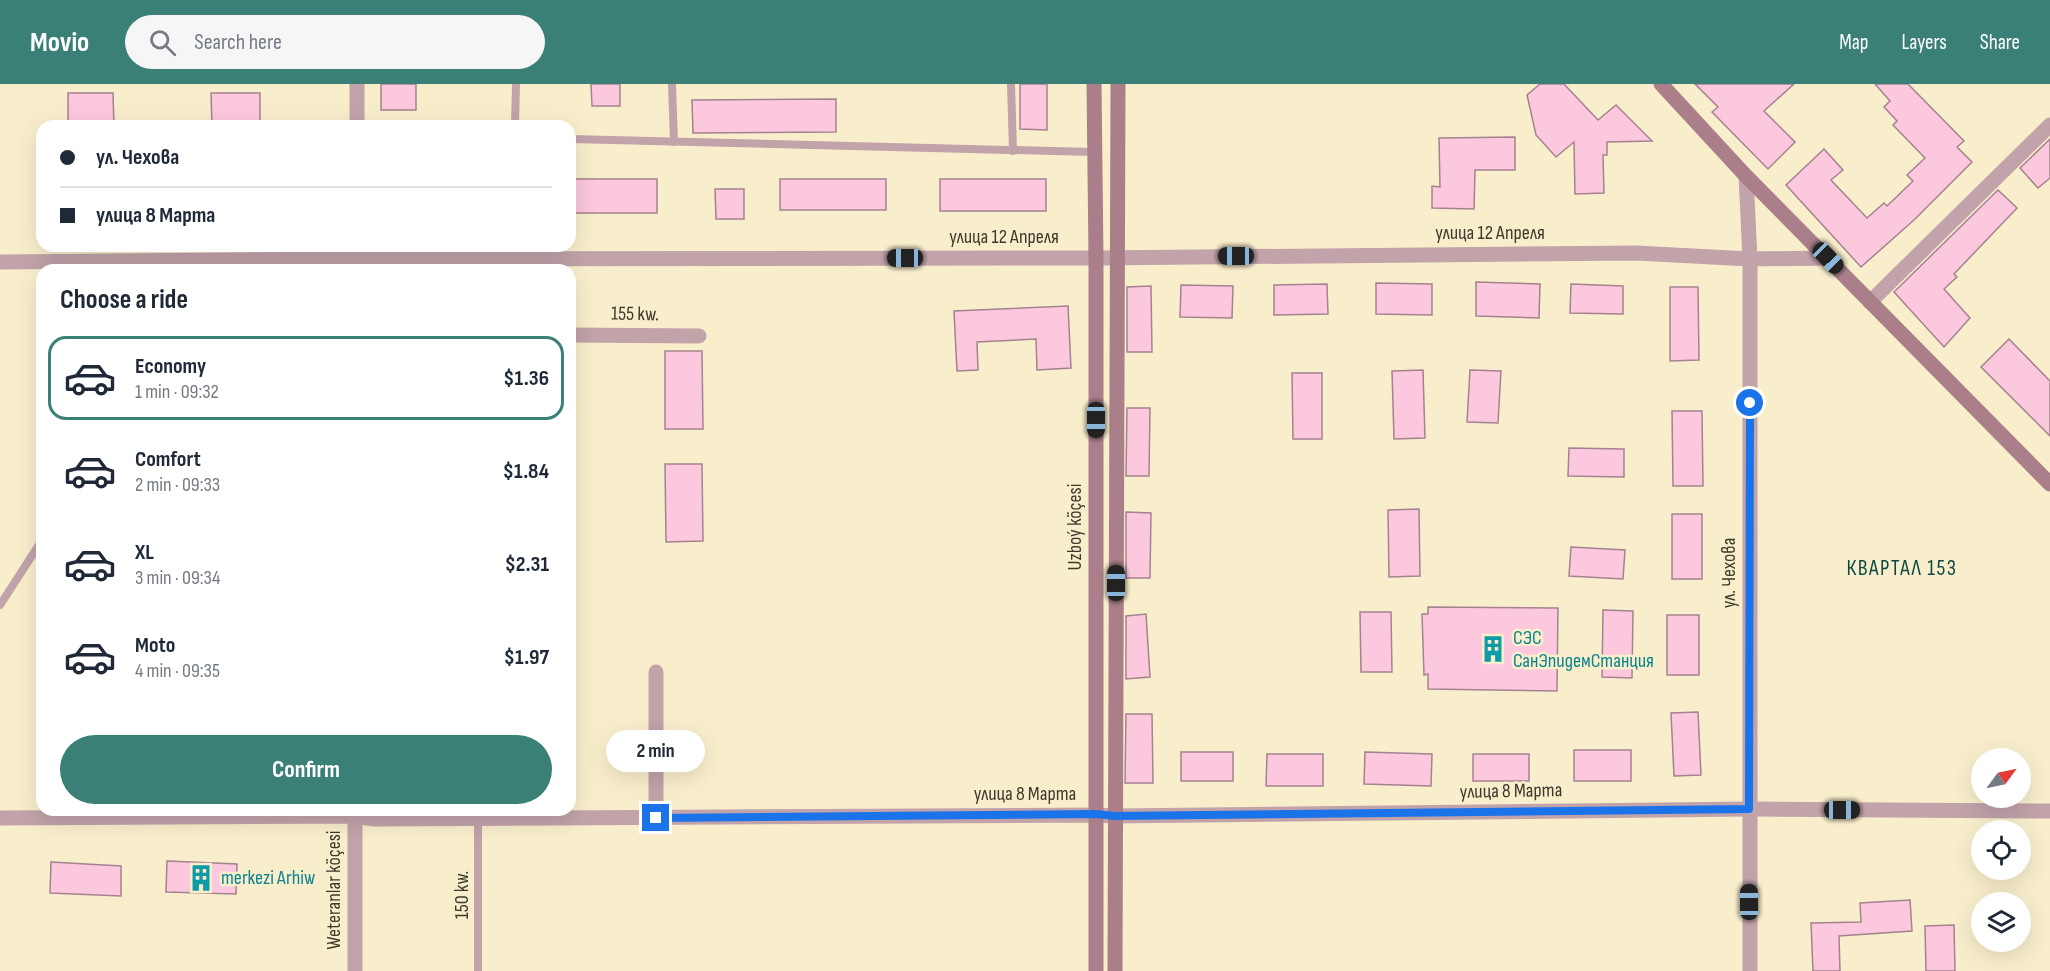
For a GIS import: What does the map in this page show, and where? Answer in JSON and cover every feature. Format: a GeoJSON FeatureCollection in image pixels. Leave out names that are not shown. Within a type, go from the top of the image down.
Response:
{"type":"FeatureCollection","features":[{"type":"Feature","properties":{"kind":"street"},"geometry":{"type":"LineString","coordinates":[[357,84],[357,120]]}},
{"type":"Feature","properties":{"kind":"street","name":"Uzboý köçesi"},"geometry":{"type":"LineString","coordinates":[[1094,84],[1096,971]]}},
{"type":"Feature","properties":{"kind":"street","name":"Uzboý köçesi"},"geometry":{"type":"LineString","coordinates":[[1115,971],[1118,84]]}},
{"type":"Feature","properties":{"kind":"street"},"geometry":{"type":"LineString","coordinates":[[1661,84],[1746,176],[2050,484]]}},
{"type":"Feature","properties":{"kind":"street"},"geometry":{"type":"LineString","coordinates":[[1870,302],[2050,125]]}},
{"type":"Feature","properties":{"kind":"street","name":"ул. Чехова"},"geometry":{"type":"LineString","coordinates":[[1746,176],[1750,259],[1750,971]]}},
{"type":"Feature","properties":{"kind":"street","name":"улица 12 Апреля"},"geometry":{"type":"LineString","coordinates":[[145,264],[356,258],[1096,258],[1636,253],[1750,259],[1828,258]]}},
{"type":"Feature","properties":{"kind":"street","name":"улица 12 Апреля"},"geometry":{"type":"LineString","coordinates":[[0,262],[38,264]]}},
{"type":"Feature","properties":{"kind":"street","name":"155 kw."},"geometry":{"type":"LineString","coordinates":[[576,335],[699,336]]}},
{"type":"Feature","properties":{"kind":"street"},"geometry":{"type":"LineString","coordinates":[[656,672],[656,818]]}},
{"type":"Feature","properties":{"kind":"street","name":"улица 8 Марта"},"geometry":{"type":"LineString","coordinates":[[458,816],[478,819],[1096,814],[1114,816],[1749,809],[2050,811]]}},
{"type":"Feature","properties":{"kind":"street","name":"улица 8 Марта"},"geometry":{"type":"LineString","coordinates":[[0,818],[142,816]]}},
{"type":"Feature","properties":{"kind":"street","name":"Weteranlar köçesi"},"geometry":{"type":"LineString","coordinates":[[355,816],[355,971]]}},
{"type":"Feature","properties":{"kind":"street","name":"улица 8 Марта"},"geometry":{"type":"LineString","coordinates":[[364,816],[374,819],[416,816]]}},
{"type":"Feature","properties":{"kind":"lane"},"geometry":{"type":"LineString","coordinates":[[515,120],[516,84]]}},
{"type":"Feature","properties":{"kind":"lane"},"geometry":{"type":"LineString","coordinates":[[672,84],[674,142]]}},
{"type":"Feature","properties":{"kind":"lane"},"geometry":{"type":"LineString","coordinates":[[1011,84],[1013,151]]}},
{"type":"Feature","properties":{"kind":"lane"},"geometry":{"type":"LineString","coordinates":[[576,139],[1094,152]]}},
{"type":"Feature","properties":{"kind":"lane"},"geometry":{"type":"LineString","coordinates":[[0,605],[36,549]]}},
{"type":"Feature","properties":{"kind":"lane","name":"150 kw."},"geometry":{"type":"LineString","coordinates":[[478,819],[478,971]]}},
{"type":"Feature","properties":{"kind":"building"},"geometry":{"type":"Polygon","coordinates":[[[381,84],[416,84],[416,110],[381,110],[381,84]]]}},
{"type":"Feature","properties":{"kind":"building"},"geometry":{"type":"Polygon","coordinates":[[[591,84],[620,84],[620,106],[592,106],[591,84]]]}},
{"type":"Feature","properties":{"kind":"building"},"geometry":{"type":"Polygon","coordinates":[[[1020,84],[1047,84],[1047,130],[1020,129],[1020,84]]]}},
{"type":"Feature","properties":{"kind":"building"},"geometry":{"type":"Polygon","coordinates":[[[1540,84],[1564,84],[1598,120],[1616,105],[1652,141],[1607,142],[1607,155],[1603,155],[1604,193],[1575,194],[1574,142],[1556,157],[1536,135],[1527,95],[1540,84]]]}},
{"type":"Feature","properties":{"kind":"building"},"geometry":{"type":"Polygon","coordinates":[[[1695,84],[1794,84],[1764,111],[1795,142],[1768,169],[1712,112],[1718,107],[1695,84]]]}},
{"type":"Feature","properties":{"kind":"building"},"geometry":{"type":"Polygon","coordinates":[[[1875,84],[1908,84],[1964,141],[1957,147],[1972,162],[1914,220],[1861,267],[1786,185],[1824,149],[1843,170],[1831,180],[1867,218],[1884,203],[1887,206],[1913,181],[1907,175],[1925,158],[1893,125],[1897,121],[1884,107],[1890,101],[1875,84]]]}},
{"type":"Feature","properties":{"kind":"building"},"geometry":{"type":"Polygon","coordinates":[[[68,93],[113,93],[114,120],[68,120],[68,93]]]}},
{"type":"Feature","properties":{"kind":"building"},"geometry":{"type":"Polygon","coordinates":[[[211,93],[260,93],[260,120],[212,120],[211,93]]]}},
{"type":"Feature","properties":{"kind":"building"},"geometry":{"type":"Polygon","coordinates":[[[836,99],[836,132],[693,133],[692,100],[836,99]]]}},
{"type":"Feature","properties":{"kind":"building"},"geometry":{"type":"Polygon","coordinates":[[[1515,137],[1515,170],[1475,170],[1474,209],[1432,208],[1432,186],[1440,187],[1439,138],[1515,137]]]}},
{"type":"Feature","properties":{"kind":"building"},"geometry":{"type":"Polygon","coordinates":[[[2050,139],[2050,178],[2038,188],[2020,168],[2050,139]]]}},
{"type":"Feature","properties":{"kind":"building"},"geometry":{"type":"Polygon","coordinates":[[[576,179],[657,179],[657,213],[576,213],[576,179]]]}},
{"type":"Feature","properties":{"kind":"building"},"geometry":{"type":"Polygon","coordinates":[[[780,179],[886,179],[886,210],[780,210],[780,179]]]}},
{"type":"Feature","properties":{"kind":"building"},"geometry":{"type":"Polygon","coordinates":[[[940,179],[1046,179],[1046,211],[940,211],[940,179]]]}},
{"type":"Feature","properties":{"kind":"building"},"geometry":{"type":"Polygon","coordinates":[[[715,189],[744,189],[744,219],[716,219],[715,189]]]}},
{"type":"Feature","properties":{"kind":"building"},"geometry":{"type":"Polygon","coordinates":[[[1998,190],[2017,208],[1954,274],[1957,277],[1944,289],[1970,318],[1944,347],[1894,292],[1998,190]]]}},
{"type":"Feature","properties":{"kind":"building"},"geometry":{"type":"Polygon","coordinates":[[[1476,282],[1540,284],[1539,318],[1476,316],[1476,282]]]}},
{"type":"Feature","properties":{"kind":"building"},"geometry":{"type":"Polygon","coordinates":[[[1376,283],[1432,284],[1432,315],[1376,314],[1376,283]]]}},
{"type":"Feature","properties":{"kind":"building"},"geometry":{"type":"Polygon","coordinates":[[[1327,284],[1328,314],[1274,315],[1274,285],[1327,284]]]}},
{"type":"Feature","properties":{"kind":"building"},"geometry":{"type":"Polygon","coordinates":[[[1571,284],[1623,286],[1623,314],[1570,313],[1571,284]]]}},
{"type":"Feature","properties":{"kind":"building"},"geometry":{"type":"Polygon","coordinates":[[[1181,285],[1233,286],[1232,318],[1180,317],[1181,285]]]}},
{"type":"Feature","properties":{"kind":"building"},"geometry":{"type":"Polygon","coordinates":[[[1151,286],[1152,352],[1127,352],[1127,287],[1151,286]]]}},
{"type":"Feature","properties":{"kind":"building"},"geometry":{"type":"Polygon","coordinates":[[[1670,287],[1698,287],[1699,360],[1670,361],[1670,287]]]}},
{"type":"Feature","properties":{"kind":"building"},"geometry":{"type":"Polygon","coordinates":[[[1068,306],[1071,368],[1037,370],[1036,339],[977,342],[978,370],[957,371],[954,311],[1068,306]]]}},
{"type":"Feature","properties":{"kind":"building"},"geometry":{"type":"Polygon","coordinates":[[[2009,339],[2050,381],[2050,436],[1981,367],[2009,339]]]}},
{"type":"Feature","properties":{"kind":"building"},"geometry":{"type":"Polygon","coordinates":[[[665,351],[702,351],[703,429],[665,429],[665,351]]]}},
{"type":"Feature","properties":{"kind":"building"},"geometry":{"type":"Polygon","coordinates":[[[1423,370],[1425,438],[1394,439],[1392,371],[1423,370]]]}},
{"type":"Feature","properties":{"kind":"building"},"geometry":{"type":"Polygon","coordinates":[[[1470,370],[1501,371],[1498,423],[1467,422],[1470,370]]]}},
{"type":"Feature","properties":{"kind":"building"},"geometry":{"type":"Polygon","coordinates":[[[1292,373],[1322,373],[1322,439],[1293,439],[1292,373]]]}},
{"type":"Feature","properties":{"kind":"building"},"geometry":{"type":"Polygon","coordinates":[[[1127,408],[1150,408],[1149,476],[1126,476],[1127,408]]]}},
{"type":"Feature","properties":{"kind":"building"},"geometry":{"type":"Polygon","coordinates":[[[1672,411],[1702,411],[1703,486],[1673,486],[1672,411]]]}},
{"type":"Feature","properties":{"kind":"building"},"geometry":{"type":"Polygon","coordinates":[[[1569,448],[1624,449],[1624,477],[1568,476],[1569,448]]]}},
{"type":"Feature","properties":{"kind":"building"},"geometry":{"type":"Polygon","coordinates":[[[665,464],[702,464],[703,541],[666,542],[665,464]]]}},
{"type":"Feature","properties":{"kind":"building"},"geometry":{"type":"Polygon","coordinates":[[[1419,509],[1420,576],[1389,577],[1388,510],[1419,509]]]}},
{"type":"Feature","properties":{"kind":"building"},"geometry":{"type":"Polygon","coordinates":[[[1126,512],[1151,513],[1150,578],[1126,578],[1126,512]]]}},
{"type":"Feature","properties":{"kind":"building"},"geometry":{"type":"Polygon","coordinates":[[[1672,514],[1702,514],[1702,579],[1672,579],[1672,514]]]}},
{"type":"Feature","properties":{"kind":"building"},"geometry":{"type":"Polygon","coordinates":[[[1571,547],[1625,550],[1623,579],[1569,576],[1571,547]]]}},
{"type":"Feature","properties":{"kind":"building","name":"СЭС СанЭпидемСтанция"},"geometry":{"type":"Polygon","coordinates":[[[1428,607],[1558,608],[1557,691],[1428,689],[1428,674],[1424,675],[1422,614],[1428,614],[1428,607]]]}},
{"type":"Feature","properties":{"kind":"building"},"geometry":{"type":"Polygon","coordinates":[[[1603,610],[1633,611],[1632,678],[1602,677],[1603,610]]]}},
{"type":"Feature","properties":{"kind":"building"},"geometry":{"type":"Polygon","coordinates":[[[1360,612],[1391,612],[1392,672],[1361,672],[1360,612]]]}},
{"type":"Feature","properties":{"kind":"building"},"geometry":{"type":"Polygon","coordinates":[[[1146,614],[1150,677],[1126,679],[1126,616],[1146,614]]]}},
{"type":"Feature","properties":{"kind":"building"},"geometry":{"type":"Polygon","coordinates":[[[1667,615],[1699,615],[1699,675],[1667,675],[1667,615]]]}},
{"type":"Feature","properties":{"kind":"building"},"geometry":{"type":"Polygon","coordinates":[[[1698,712],[1701,775],[1674,776],[1671,713],[1698,712]]]}},
{"type":"Feature","properties":{"kind":"building"},"geometry":{"type":"Polygon","coordinates":[[[1126,714],[1152,714],[1153,783],[1125,783],[1126,714]]]}},
{"type":"Feature","properties":{"kind":"building"},"geometry":{"type":"Polygon","coordinates":[[[1574,750],[1631,750],[1631,781],[1574,781],[1574,750]]]}},
{"type":"Feature","properties":{"kind":"building"},"geometry":{"type":"Polygon","coordinates":[[[1181,752],[1233,752],[1233,781],[1181,781],[1181,752]]]}},
{"type":"Feature","properties":{"kind":"building"},"geometry":{"type":"Polygon","coordinates":[[[1365,752],[1432,754],[1431,786],[1364,784],[1365,752]]]}},
{"type":"Feature","properties":{"kind":"building"},"geometry":{"type":"Polygon","coordinates":[[[1267,754],[1323,754],[1323,786],[1266,786],[1267,754]]]}},
{"type":"Feature","properties":{"kind":"building"},"geometry":{"type":"Polygon","coordinates":[[[1473,754],[1529,754],[1529,781],[1473,781],[1473,754]]]}},
{"type":"Feature","properties":{"kind":"building","name":"merkezi Arhiw"},"geometry":{"type":"Polygon","coordinates":[[[167,861],[237,864],[236,894],[166,892],[167,861]]]}},
{"type":"Feature","properties":{"kind":"building"},"geometry":{"type":"Polygon","coordinates":[[[51,862],[121,866],[121,896],[50,893],[51,862]]]}},
{"type":"Feature","properties":{"kind":"building"},"geometry":{"type":"Polygon","coordinates":[[[1910,900],[1912,931],[1839,936],[1840,971],[1813,971],[1811,923],[1861,922],[1860,903],[1910,900]]]}},
{"type":"Feature","properties":{"kind":"building"},"geometry":{"type":"Polygon","coordinates":[[[1954,925],[1955,971],[1926,971],[1925,926],[1954,925]]]}},
{"type":"Feature","properties":{"kind":"place","name":"СЭС СанЭпидемСтанция"},"geometry":{"type":"Point","coordinates":[1493,649]}},
{"type":"Feature","properties":{"kind":"place","name":"merkezi Arhiw"},"geometry":{"type":"Point","coordinates":[201,878]}},
{"type":"Feature","properties":{"kind":"district","name":"КВАРТАЛ 153"},"geometry":{"type":"Point","coordinates":[1902,568]}},
{"type":"Feature","properties":{"kind":"route"},"geometry":{"type":"LineString","coordinates":[[656,818],[1749,809],[1750,403]]}}]}
